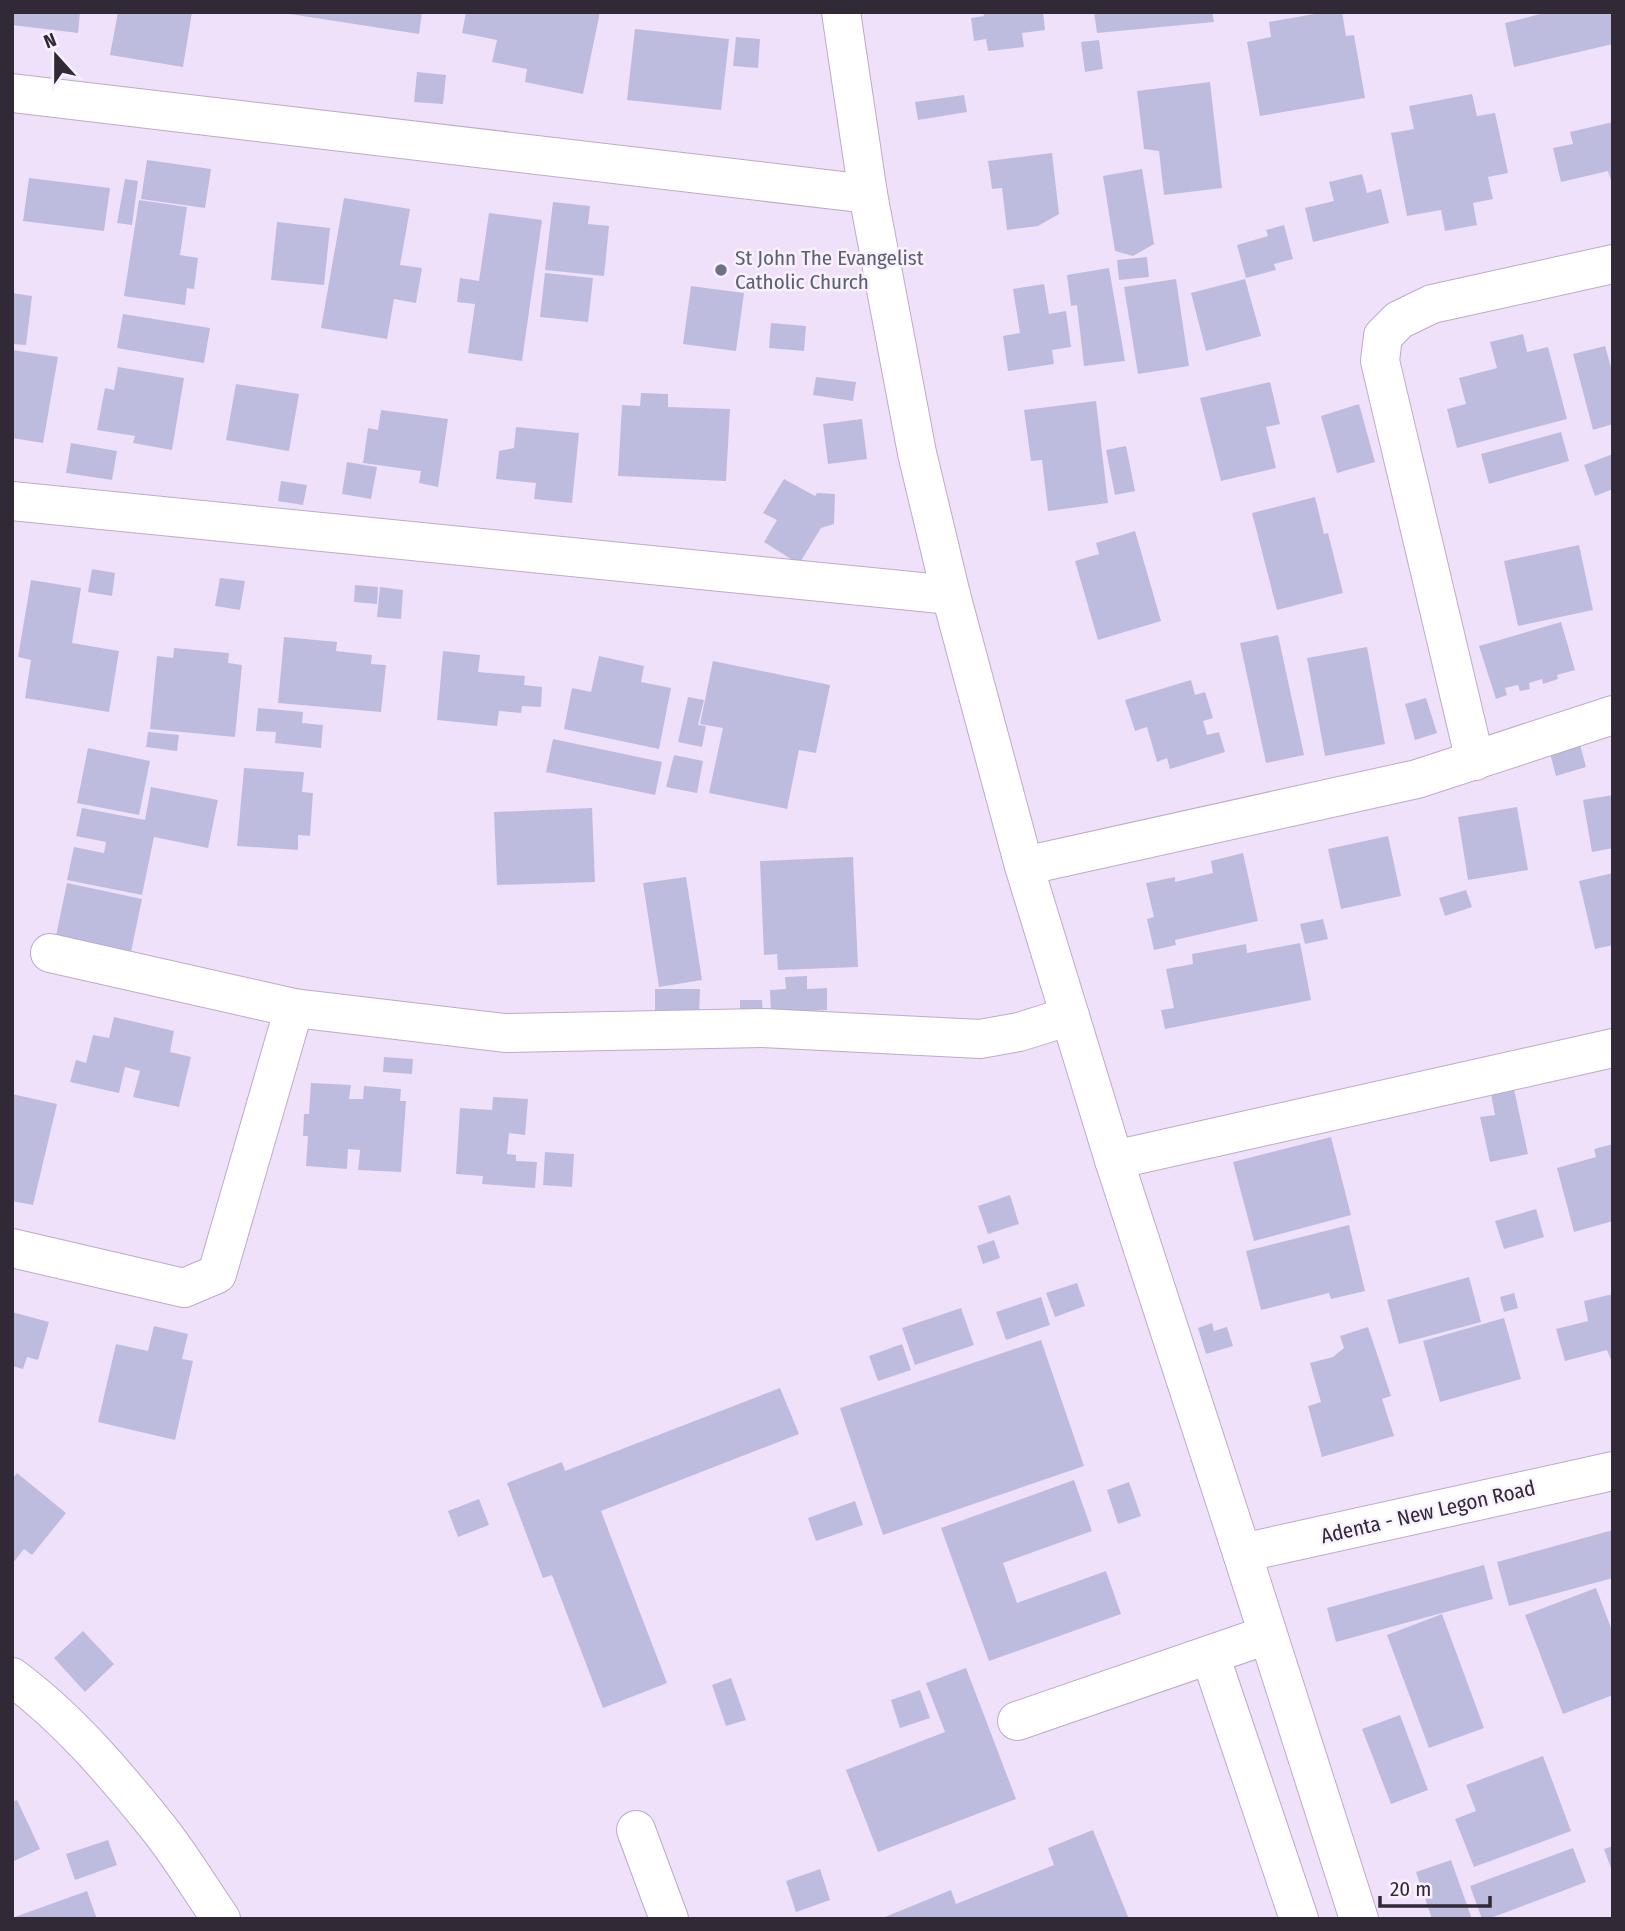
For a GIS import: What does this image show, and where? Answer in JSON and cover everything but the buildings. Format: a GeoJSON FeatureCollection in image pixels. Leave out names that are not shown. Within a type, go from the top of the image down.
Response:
{"type":"FeatureCollection","features":[{"type":"Feature","properties":{"kind":"street"},"geometry":{"type":"LineString","coordinates":[[841,12],[868,194],[917,453],[951,595],[1024,866],[1114,1160],[1359,1919]]}},
{"type":"Feature","properties":{"kind":"street"},"geometry":{"type":"LineString","coordinates":[[12,93],[868,194]]}},
{"type":"Feature","properties":{"kind":"street"},"geometry":{"type":"LineString","coordinates":[[1475,761],[1380,361],[1382,336],[1399,320],[1432,304],[1613,264]]}},
{"type":"Feature","properties":{"kind":"street"},"geometry":{"type":"LineString","coordinates":[[15,506],[951,595]]}},
{"type":"Feature","properties":{"kind":"street"},"geometry":{"type":"LineString","coordinates":[[1024,866],[1417,779],[1613,715]]}},
{"type":"Feature","properties":{"kind":"street"},"geometry":{"type":"LineString","coordinates":[[50,953],[294,1008],[505,1033],[763,1028],[981,1039],[1019,1032],[1070,1016]]}},
{"type":"Feature","properties":{"kind":"street"},"geometry":{"type":"LineString","coordinates":[[12,1248],[184,1289],[217,1274],[294,1008]]}},
{"type":"Feature","properties":{"kind":"street"},"geometry":{"type":"LineString","coordinates":[[1114,1160],[1613,1048]]}},
{"type":"Feature","properties":{"kind":"street","name":"Adenta - New Legon Road"},"geometry":{"type":"LineString","coordinates":[[1242,1553],[1613,1471]]}},
{"type":"Feature","properties":{"kind":"street"},"geometry":{"type":"LineString","coordinates":[[1017,1721],[1267,1635]]}},
{"type":"Feature","properties":{"kind":"street"},"geometry":{"type":"LineString","coordinates":[[1210,1655],[1299,1919]]}},
{"type":"Feature","properties":{"kind":"street"},"geometry":{"type":"LineString","coordinates":[[12,1677],[35,1694],[98,1758],[162,1832],[221,1919]]}},
{"type":"Feature","properties":{"kind":"street"},"geometry":{"type":"LineString","coordinates":[[636,1830],[669,1919]]}},
{"type":"Feature","properties":{"kind":"place","name":"St John The Evangelist Catholic Church"},"geometry":{"type":"Point","coordinates":[721,270]}}]}
